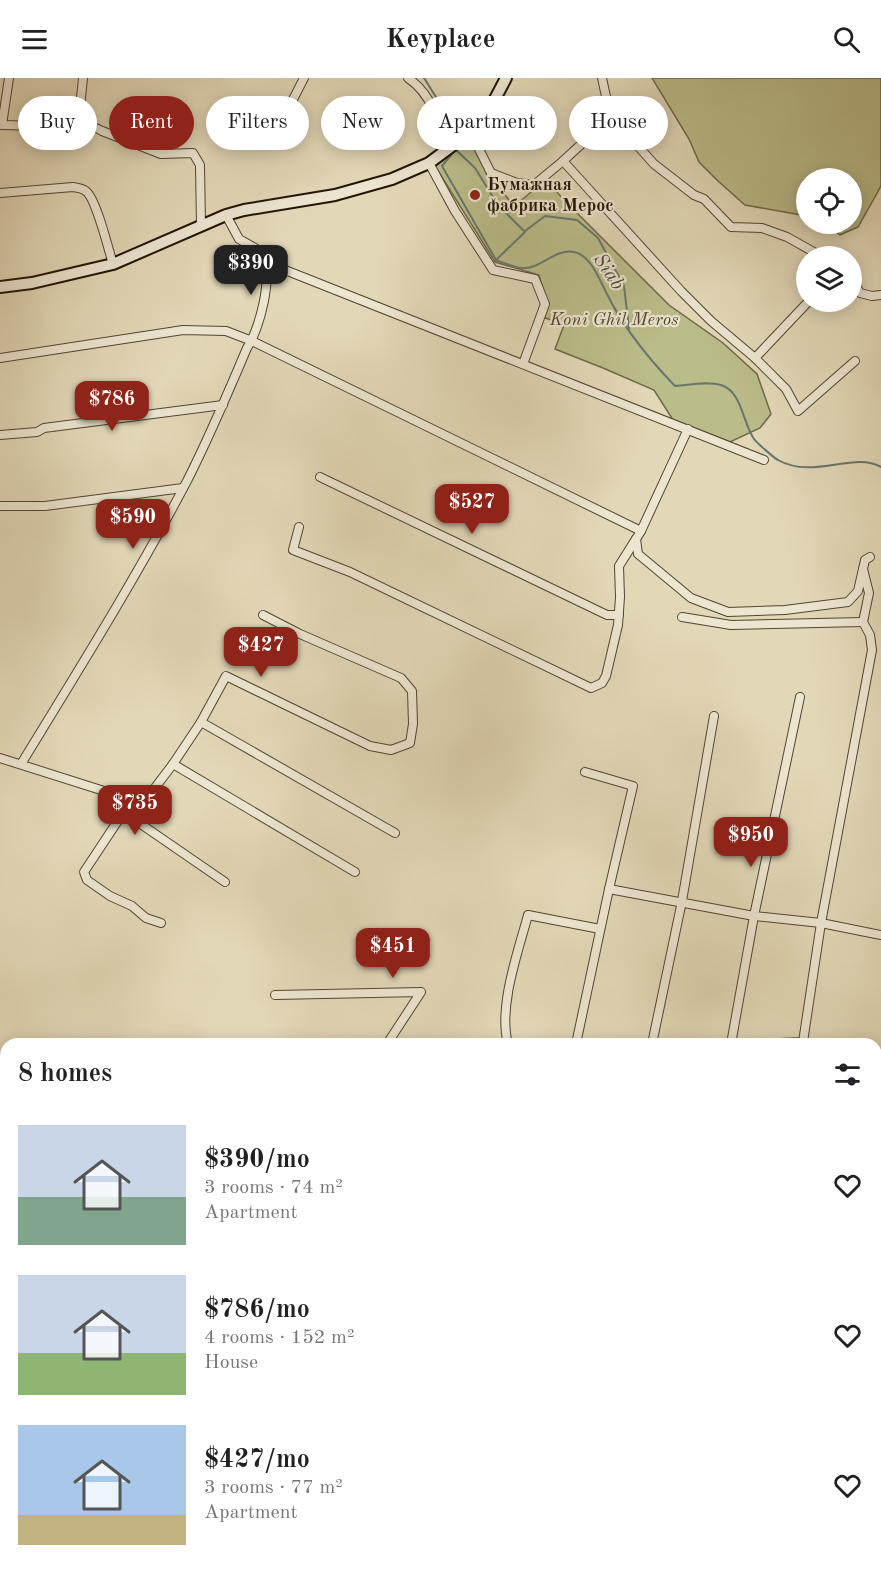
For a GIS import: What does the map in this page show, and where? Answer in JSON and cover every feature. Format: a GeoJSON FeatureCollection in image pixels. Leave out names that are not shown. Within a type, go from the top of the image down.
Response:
{"type":"FeatureCollection","features":[{"type":"Feature","properties":{"kind":"main road"},"geometry":{"type":"LineString","coordinates":[[497,96],[506,78]]}},
{"type":"Feature","properties":{"kind":"main road"},"geometry":{"type":"LineString","coordinates":[[0,287],[32,283],[113,264],[226,215],[244,210],[336,195],[392,179],[429,163],[446,151]]}},
{"type":"Feature","properties":{"kind":"street"},"geometry":{"type":"LineString","coordinates":[[9,78],[1,125],[18,125]]}},
{"type":"Feature","properties":{"kind":"street"},"geometry":{"type":"LineString","coordinates":[[81,96],[83,78]]}},
{"type":"Feature","properties":{"kind":"street"},"geometry":{"type":"LineString","coordinates":[[294,96],[303,78]]}},
{"type":"Feature","properties":{"kind":"street"},"geometry":{"type":"LineString","coordinates":[[408,78],[419,86],[439,109],[446,151]]}},
{"type":"Feature","properties":{"kind":"street"},"geometry":{"type":"LineString","coordinates":[[602,78],[607,96]]}},
{"type":"Feature","properties":{"kind":"street"},"geometry":{"type":"LineString","coordinates":[[97,128],[161,154],[193,153],[200,165],[201,226]]}},
{"type":"Feature","properties":{"kind":"street"},"geometry":{"type":"LineString","coordinates":[[480,150],[491,173],[517,183],[534,185],[576,150]]}},
{"type":"Feature","properties":{"kind":"street"},"geometry":{"type":"LineString","coordinates":[[642,150],[654,164],[694,195],[704,199],[731,226],[762,228],[803,246]]}},
{"type":"Feature","properties":{"kind":"street"},"geometry":{"type":"LineString","coordinates":[[563,162],[681,291],[786,389],[798,411],[855,361]]}},
{"type":"Feature","properties":{"kind":"street"},"geometry":{"type":"LineString","coordinates":[[429,163],[455,211],[493,270],[535,279],[544,304],[523,364]]}},
{"type":"Feature","properties":{"kind":"street"},"geometry":{"type":"LineString","coordinates":[[0,193],[81,188],[88,193],[113,264]]}},
{"type":"Feature","properties":{"kind":"street"},"geometry":{"type":"LineString","coordinates":[[226,215],[239,239],[285,270],[764,459]]}},
{"type":"Feature","properties":{"kind":"street"},"geometry":{"type":"LineString","coordinates":[[21,764],[101,633],[183,488],[223,405],[252,341],[266,290],[267,276],[264,260],[255,248]]}},
{"type":"Feature","properties":{"kind":"street"},"geometry":{"type":"LineString","coordinates":[[862,293],[872,296],[881,295]]}},
{"type":"Feature","properties":{"kind":"street"},"geometry":{"type":"LineString","coordinates":[[755,358],[799,312]]}},
{"type":"Feature","properties":{"kind":"street"},"geometry":{"type":"LineString","coordinates":[[0,358],[183,330],[226,332],[252,341],[641,531]]}},
{"type":"Feature","properties":{"kind":"street"},"geometry":{"type":"LineString","coordinates":[[0,435],[37,432],[44,428],[223,405]]}},
{"type":"Feature","properties":{"kind":"street"},"geometry":{"type":"LineString","coordinates":[[299,527],[293,550],[350,572],[591,688],[602,682],[606,676],[619,615],[619,566],[641,531],[688,429]]}},
{"type":"Feature","properties":{"kind":"street"},"geometry":{"type":"LineString","coordinates":[[320,477],[607,615],[619,615]]}},
{"type":"Feature","properties":{"kind":"street"},"geometry":{"type":"LineString","coordinates":[[0,506],[45,506],[183,488]]}},
{"type":"Feature","properties":{"kind":"street"},"geometry":{"type":"LineString","coordinates":[[636,539],[638,554],[691,598],[728,612],[785,610],[848,602],[858,591],[865,560],[870,557]]}},
{"type":"Feature","properties":{"kind":"street"},"geometry":{"type":"LineString","coordinates":[[804,1038],[822,924],[872,650],[870,635],[863,622],[870,593],[863,569]]}},
{"type":"Feature","properties":{"kind":"street"},"geometry":{"type":"LineString","coordinates":[[132,818],[201,722],[226,676],[370,746],[391,750],[410,743],[413,724],[412,691],[401,678],[300,634],[263,615]]}},
{"type":"Feature","properties":{"kind":"street"},"geometry":{"type":"LineString","coordinates":[[682,617],[731,625],[863,622]]}},
{"type":"Feature","properties":{"kind":"street"},"geometry":{"type":"LineString","coordinates":[[732,1038],[754,916],[800,697]]}},
{"type":"Feature","properties":{"kind":"street"},"geometry":{"type":"LineString","coordinates":[[653,1038],[682,901],[714,716]]}},
{"type":"Feature","properties":{"kind":"street"},"geometry":{"type":"LineString","coordinates":[[201,722],[395,833]]}},
{"type":"Feature","properties":{"kind":"street"},"geometry":{"type":"LineString","coordinates":[[0,758],[123,797],[123,813],[84,872],[87,880],[110,896],[132,906],[146,918],[161,923]]}},
{"type":"Feature","properties":{"kind":"street"},"geometry":{"type":"LineString","coordinates":[[173,764],[355,872]]}},
{"type":"Feature","properties":{"kind":"street"},"geometry":{"type":"LineString","coordinates":[[577,1038],[633,786],[585,772]]}},
{"type":"Feature","properties":{"kind":"street"},"geometry":{"type":"LineString","coordinates":[[123,813],[225,882]]}},
{"type":"Feature","properties":{"kind":"street"},"geometry":{"type":"LineString","coordinates":[[609,889],[754,916],[822,924],[881,935]]}},
{"type":"Feature","properties":{"kind":"street"},"geometry":{"type":"LineString","coordinates":[[506,1038],[508,988],[528,915],[600,929]]}},
{"type":"Feature","properties":{"kind":"street"},"geometry":{"type":"LineString","coordinates":[[275,995],[421,992],[391,1038]]}},
{"type":"Feature","properties":{"kind":"green space"},"geometry":{"type":"Polygon","coordinates":[[[652,78],[881,78],[881,186],[862,220],[862,168],[796,168],[796,214],[745,205],[699,162],[689,139],[668,104],[668,96],[663,96],[652,78]]]}},
{"type":"Feature","properties":{"kind":"green space","name":"Koni Ghil Meros"},"geometry":{"type":"Polygon","coordinates":[[[455,150],[476,150],[489,175],[514,206],[546,180],[669,305],[723,343],[757,374],[771,414],[760,428],[730,442],[673,420],[654,390],[555,349],[564,325],[543,317],[547,304],[539,275],[495,262],[435,166],[455,150]]]}},
{"type":"Feature","properties":{"kind":"waterway","name":"Siab"},"geometry":{"type":"LineString","coordinates":[[424,78],[435,96]]}},
{"type":"Feature","properties":{"kind":"waterway"},"geometry":{"type":"LineString","coordinates":[[455,150],[442,166],[496,260]]}},
{"type":"Feature","properties":{"kind":"waterway","name":"Siab"},"geometry":{"type":"LineString","coordinates":[[456,150],[475,168],[498,205],[525,232],[496,260],[515,267],[529,268],[560,253],[580,254],[594,269],[629,331],[675,386],[710,383],[728,388],[738,401],[754,439],[776,459],[805,467],[859,462],[881,467]]}},
{"type":"Feature","properties":{"kind":"waterway"},"geometry":{"type":"LineString","coordinates":[[525,231],[545,216],[577,220],[598,238],[624,286],[629,329]]}},
{"type":"Feature","properties":{"kind":"place","name":"Бумажная фабрика Мерос"},"geometry":{"type":"Point","coordinates":[475,195]}}]}
